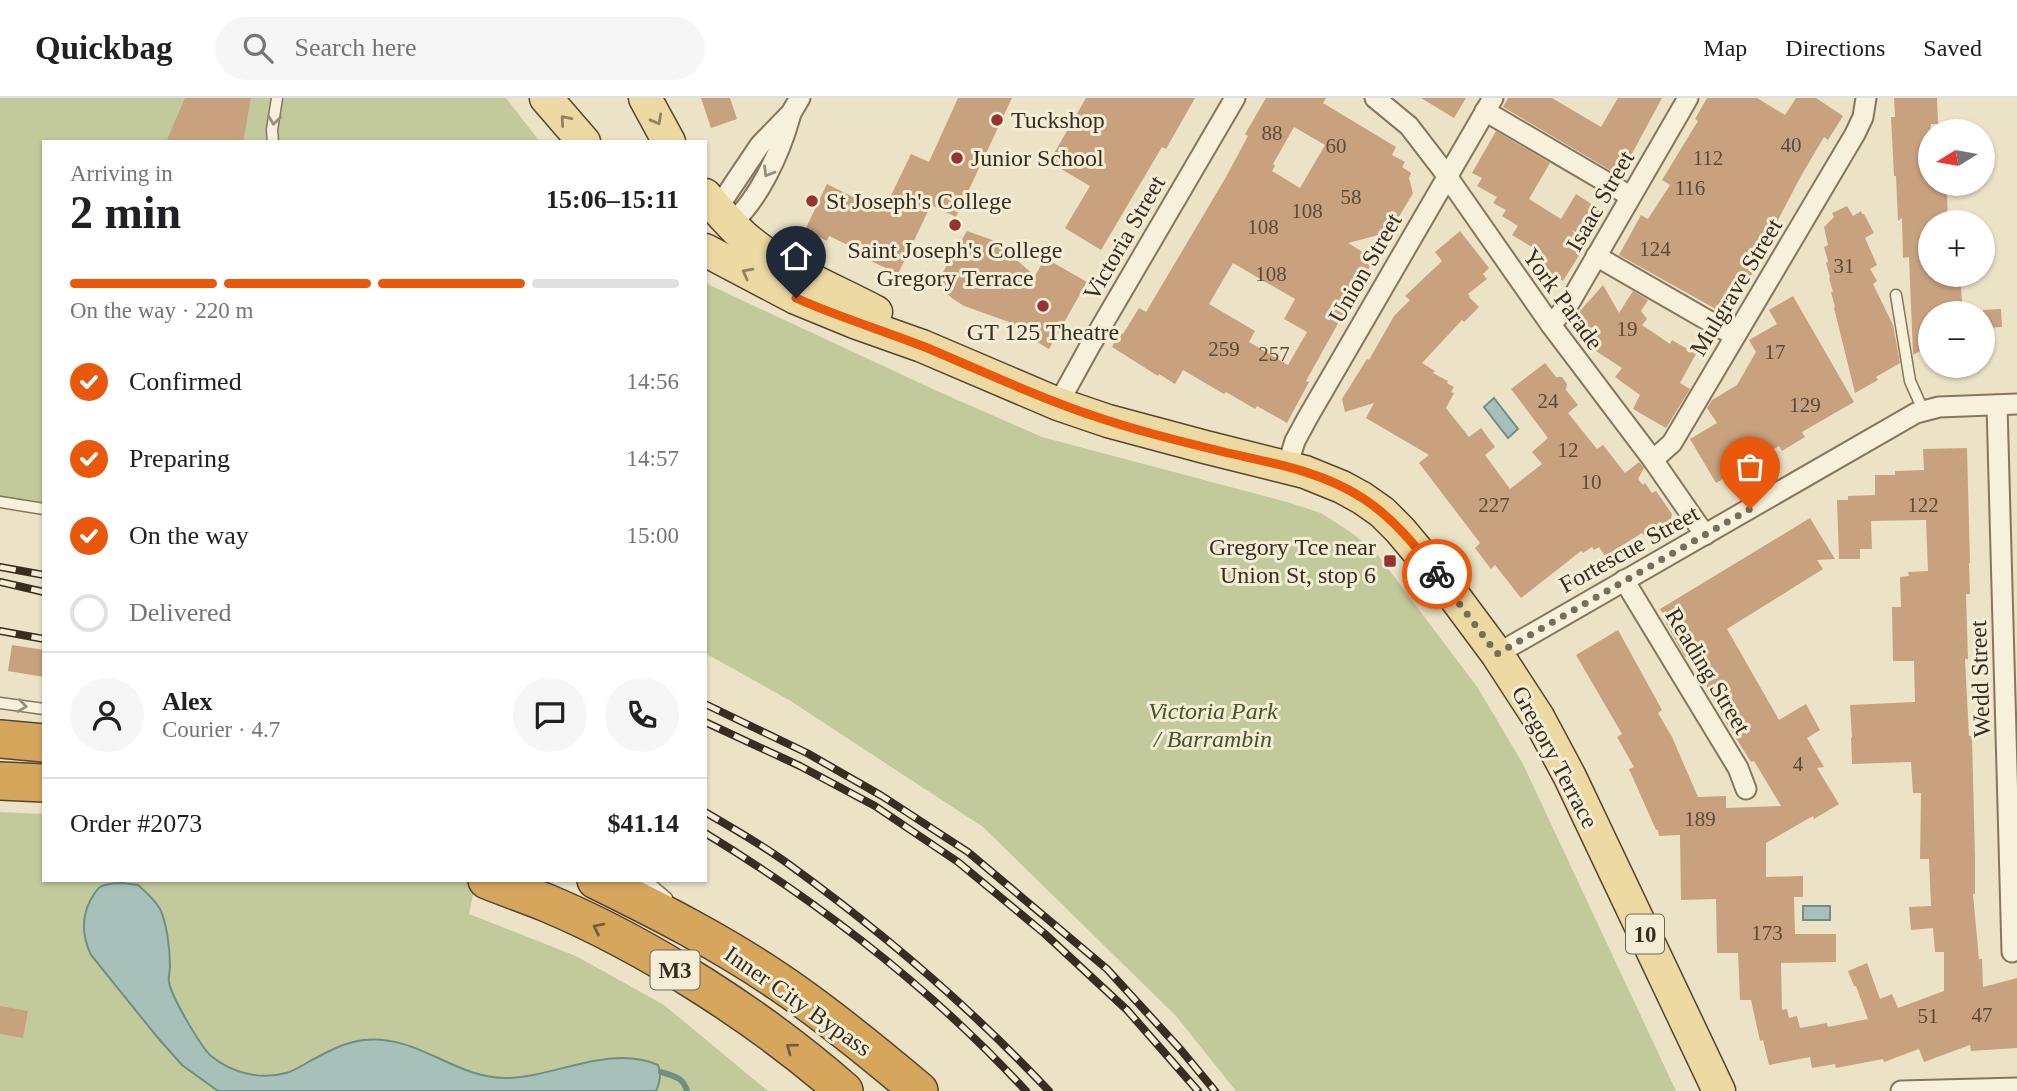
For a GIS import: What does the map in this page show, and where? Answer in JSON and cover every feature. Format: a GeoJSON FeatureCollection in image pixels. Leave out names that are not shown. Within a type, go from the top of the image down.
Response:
{"type":"FeatureCollection","features":[{"type":"Feature","properties":{"kind":"highway"},"geometry":{"type":"LineString","coordinates":[[0,739],[42,743]]}},
{"type":"Feature","properties":{"kind":"highway"},"geometry":{"type":"LineString","coordinates":[[0,781],[42,783]]}},
{"type":"Feature","properties":{"kind":"highway","name":"Inner City Bypass"},"geometry":{"type":"LineString","coordinates":[[492,882],[549,904],[646,952],[796,1051],[844,1091]]}},
{"type":"Feature","properties":{"kind":"highway","name":"Inner City Bypass"},"geometry":{"type":"LineString","coordinates":[[600,882],[721,946],[779,982],[842,1028],[919,1091]]}},
{"type":"Feature","properties":{"kind":"main road"},"geometry":{"type":"LineString","coordinates":[[546,98],[582,140]]}},
{"type":"Feature","properties":{"kind":"main road"},"geometry":{"type":"LineString","coordinates":[[646,98],[669,140]]}},
{"type":"Feature","properties":{"kind":"main road","name":"Gregory Terrace"},"geometry":{"type":"LineString","coordinates":[[713,216],[783,264],[883,316],[922,346]]}},
{"type":"Feature","properties":{"kind":"main road","name":"Gregory Terrace"},"geometry":{"type":"LineString","coordinates":[[707,251],[796,298],[857,324],[922,346],[1058,404],[1108,421],[1287,467],[1334,483],[1382,512],[1424,556],[1497,654],[1538,717],[1565,766],[1719,1091]]}},
{"type":"Feature","properties":{"kind":"street","name":"Victoria Street"},"geometry":{"type":"LineString","coordinates":[[1058,404],[1235,98]]}},
{"type":"Feature","properties":{"kind":"street","name":"York Parade"},"geometry":{"type":"LineString","coordinates":[[1375,98],[1409,126],[1447,176],[1551,325],[1653,460],[1705,535]]}},
{"type":"Feature","properties":{"kind":"street","name":"Isaac Street"},"geometry":{"type":"LineString","coordinates":[[1551,325],[1570,302],[1688,98]]}},
{"type":"Feature","properties":{"kind":"street","name":"Mulgrave Street"},"geometry":{"type":"LineString","coordinates":[[1653,460],[1672,443],[1855,134],[1863,117],[1866,98]]}},
{"type":"Feature","properties":{"kind":"street","name":"Union Street"},"geometry":{"type":"LineString","coordinates":[[1287,467],[1298,434],[1489,105]]}},
{"type":"Feature","properties":{"kind":"street"},"geometry":{"type":"LineString","coordinates":[[1489,105],[1630,196]]}},
{"type":"Feature","properties":{"kind":"street"},"geometry":{"type":"LineString","coordinates":[[713,216],[760,145],[796,106]]}},
{"type":"Feature","properties":{"kind":"street"},"geometry":{"type":"LineString","coordinates":[[1596,256],[1735,336]]}},
{"type":"Feature","properties":{"kind":"street","name":"Fortescue Street"},"geometry":{"type":"LineString","coordinates":[[1497,654],[1923,410],[2007,405]]}},
{"type":"Feature","properties":{"kind":"street","name":"Wedd Street"},"geometry":{"type":"LineString","coordinates":[[2007,405],[2012,952]]}},
{"type":"Feature","properties":{"kind":"street","name":"Reading Street"},"geometry":{"type":"LineString","coordinates":[[1624,580],[1738,768],[1746,789]]}},
{"type":"Feature","properties":{"kind":"street"},"geometry":{"type":"LineString","coordinates":[[1901,1091],[2017,1088]]}},
{"type":"Feature","properties":{"kind":"lane"},"geometry":{"type":"LineString","coordinates":[[273,140],[277,98]]}},
{"type":"Feature","properties":{"kind":"lane"},"geometry":{"type":"LineString","coordinates":[[1896,295],[1907,370],[1923,410]]}},
{"type":"Feature","properties":{"kind":"lane"},"geometry":{"type":"LineString","coordinates":[[0,502],[42,509]]}},
{"type":"Feature","properties":{"kind":"lane"},"geometry":{"type":"LineString","coordinates":[[0,703],[42,709]]}},
{"type":"Feature","properties":{"kind":"lane"},"geometry":{"type":"LineString","coordinates":[[648,882],[674,905]]}},
{"type":"Feature","properties":{"kind":"lane"},"geometry":{"type":"LineString","coordinates":[[683,913],[721,946]]}},
{"type":"Feature","properties":{"kind":"green space"},"geometry":{"type":"Polygon","coordinates":[[[0,98],[506,98],[538,140],[42,140],[42,513],[0,508],[0,98]]]}},
{"type":"Feature","properties":{"kind":"green space","name":"Victoria Park / Barrambin"},"geometry":{"type":"Polygon","coordinates":[[[707,284],[1042,437],[1287,502],[1321,513],[1352,533],[1377,554],[1478,688],[1523,764],[1676,1091],[1236,1091],[1176,1016],[983,827],[789,700],[707,654],[707,284]]]}},
{"type":"Feature","properties":{"kind":"green space"},"geometry":{"type":"Polygon","coordinates":[[[0,812],[42,814],[42,882],[476,882],[469,914],[576,956],[664,1005],[768,1091],[0,1091],[0,812]]]}},
{"type":"Feature","properties":{"kind":"water"},"geometry":{"type":"Polygon","coordinates":[[[1494,398],[1518,429],[1508,438],[1484,407],[1494,398]]]}},
{"type":"Feature","properties":{"kind":"water"},"geometry":{"type":"Polygon","coordinates":[[[122,883],[138,885],[160,909],[169,945],[169,982],[175,998],[206,1051],[219,1062],[237,1071],[266,1076],[286,1073],[343,1045],[364,1040],[384,1040],[419,1050],[470,1072],[507,1078],[602,1060],[639,1059],[658,1065],[660,1075],[656,1091],[218,1091],[182,1065],[91,955],[84,928],[87,908],[100,887],[122,883]]]}},
{"type":"Feature","properties":{"kind":"water"},"geometry":{"type":"Polygon","coordinates":[[[1803,906],[1830,906],[1830,920],[1803,920],[1803,906]]]}},
{"type":"Feature","properties":{"kind":"building"},"geometry":{"type":"Polygon","coordinates":[[[185,98],[251,98],[243,140],[167,140],[185,98]]]}},
{"type":"Feature","properties":{"kind":"building"},"geometry":{"type":"Polygon","coordinates":[[[701,98],[730,98],[737,119],[711,128],[701,98]]]}},
{"type":"Feature","properties":{"kind":"building"},"geometry":{"type":"Polygon","coordinates":[[[958,98],[1012,98],[956,217],[931,205],[898,274],[869,260],[871,256],[829,236],[827,241],[805,230],[827,184],[883,212],[911,154],[929,162],[958,98]]]}},
{"type":"Feature","properties":{"kind":"building"},"geometry":{"type":"Polygon","coordinates":[[[1086,98],[1195,98],[1166,149],[1162,147],[1101,250],[1065,228],[1090,186],[1049,162],[1086,98]]]}},
{"type":"Feature","properties":{"kind":"building"},"geometry":{"type":"Polygon","coordinates":[[[1266,98],[1326,98],[1323,103],[1396,147],[1392,155],[1405,162],[1402,167],[1411,173],[1409,178],[1413,193],[1390,232],[1348,243],[1374,259],[1306,381],[1309,382],[1287,423],[1257,406],[1255,409],[1226,392],[1224,394],[1183,370],[1175,384],[1112,347],[1139,308],[1146,312],[1226,177],[1248,136],[1245,134],[1266,98]],[[1294,127],[1273,164],[1275,166],[1272,171],[1300,188],[1325,145],[1294,127]],[[1233,263],[1209,304],[1255,331],[1249,342],[1288,365],[1307,332],[1284,319],[1295,299],[1233,263]]]}},
{"type":"Feature","properties":{"kind":"building"},"geometry":{"type":"Polygon","coordinates":[[[1421,98],[1466,98],[1454,118],[1421,98]]]}},
{"type":"Feature","properties":{"kind":"building"},"geometry":{"type":"Polygon","coordinates":[[[1508,98],[1552,98],[1601,127],[1618,98],[1662,98],[1620,176],[1503,107],[1508,98]]]}},
{"type":"Feature","properties":{"kind":"building"},"geometry":{"type":"Polygon","coordinates":[[[1707,98],[1757,98],[1785,115],[1796,98],[1816,98],[1843,116],[1828,140],[1824,137],[1801,176],[1766,243],[1769,245],[1730,317],[1619,255],[1641,215],[1648,219],[1670,185],[1662,180],[1698,121],[1695,119],[1707,98]]]}},
{"type":"Feature","properties":{"kind":"building"},"geometry":{"type":"Polygon","coordinates":[[[1894,98],[1937,98],[1938,119],[1918,119],[1918,196],[1947,196],[1948,210],[1918,210],[1918,287],[1961,287],[1962,301],[1918,301],[1918,352],[1913,355],[1909,257],[1903,258],[1902,218],[1898,221],[1894,176],[1891,117],[1895,117],[1894,98]]]}},
{"type":"Feature","properties":{"kind":"building"},"geometry":{"type":"Polygon","coordinates":[[[1496,131],[1550,163],[1529,199],[1561,219],[1576,194],[1605,213],[1588,240],[1572,230],[1583,249],[1563,281],[1534,263],[1540,252],[1512,235],[1518,226],[1502,216],[1506,210],[1493,203],[1497,197],[1477,186],[1482,178],[1472,173],[1496,131]]]}},
{"type":"Feature","properties":{"kind":"building"},"geometry":{"type":"Polygon","coordinates":[[[1847,206],[1853,216],[1861,211],[1864,214],[1874,233],[1865,238],[1877,265],[1870,269],[1877,281],[1873,284],[1893,325],[1900,363],[1855,393],[1834,308],[1824,247],[1828,245],[1824,227],[1834,217],[1832,213],[1847,206]]]}},
{"type":"Feature","properties":{"kind":"building"},"geometry":{"type":"Polygon","coordinates":[[[967,231],[995,241],[1035,276],[1045,258],[1087,282],[1049,349],[1008,325],[1009,322],[964,306],[936,284],[967,231]]]}},
{"type":"Feature","properties":{"kind":"building"},"geometry":{"type":"Polygon","coordinates":[[[1460,231],[1489,268],[1483,274],[1487,279],[1468,294],[1479,307],[1464,322],[1462,320],[1422,363],[1454,387],[1451,392],[1454,393],[1446,408],[1469,437],[1481,428],[1495,447],[1485,455],[1510,489],[1542,464],[1532,452],[1548,438],[1511,389],[1545,363],[1556,377],[1562,377],[1567,384],[1566,390],[1578,405],[1568,413],[1597,449],[1603,445],[1625,473],[1639,462],[1644,468],[1638,479],[1643,485],[1645,483],[1652,493],[1656,491],[1672,514],[1670,524],[1646,537],[1642,533],[1605,556],[1599,547],[1594,550],[1592,547],[1583,553],[1581,551],[1521,598],[1495,565],[1491,569],[1475,548],[1480,543],[1419,463],[1429,455],[1366,418],[1374,403],[1345,412],[1342,399],[1367,359],[1369,360],[1394,316],[1410,300],[1405,296],[1442,261],[1435,252],[1460,231]]]}},
{"type":"Feature","properties":{"kind":"building"},"geometry":{"type":"Polygon","coordinates":[[[1603,285],[1619,313],[1633,291],[1648,300],[1641,311],[1647,319],[1642,325],[1670,344],[1672,340],[1696,354],[1680,383],[1690,389],[1666,428],[1633,409],[1640,395],[1615,377],[1622,368],[1596,351],[1600,344],[1573,319],[1603,285]]]}},
{"type":"Feature","properties":{"kind":"building"},"geometry":{"type":"Polygon","coordinates":[[[1793,296],[1854,402],[1802,432],[1805,437],[1782,451],[1779,446],[1716,483],[1690,439],[1717,423],[1707,408],[1712,400],[1737,385],[1756,352],[1749,340],[1777,324],[1769,310],[1793,296]]]}},
{"type":"Feature","properties":{"kind":"building"},"geometry":{"type":"Polygon","coordinates":[[[1995,309],[2001,309],[2002,327],[1995,327],[1995,309]]]}},
{"type":"Feature","properties":{"kind":"building"},"geometry":{"type":"Polygon","coordinates":[[[1967,448],[1970,594],[1966,594],[1968,659],[1965,659],[1969,736],[1972,736],[1975,857],[1973,894],[1983,987],[2017,978],[2017,1048],[1971,1051],[1970,1045],[1924,1062],[1919,1049],[1884,1062],[1883,1059],[1836,1068],[1835,1064],[1812,1068],[1810,1057],[1769,1065],[1763,1040],[1760,1041],[1751,1000],[1740,1000],[1738,953],[1717,953],[1716,899],[1681,900],[1680,835],[1659,836],[1629,769],[1634,767],[1617,737],[1622,734],[1576,655],[1618,630],[1662,710],[1658,713],[1672,737],[1698,797],[1726,796],[1726,808],[1781,806],[1724,719],[1690,654],[1685,657],[1660,609],[1810,518],[1835,559],[1817,560],[1823,569],[1727,629],[1779,720],[1806,704],[1820,730],[1807,738],[1824,767],[1817,768],[1839,804],[1766,843],[1766,877],[1803,876],[1803,897],[1794,897],[1795,934],[1836,934],[1836,962],[1781,963],[1782,1010],[1787,1009],[1789,1018],[1797,1016],[1800,1028],[1827,1023],[1828,1027],[1868,1019],[1848,971],[1867,963],[1880,999],[1892,994],[1898,1008],[1944,991],[1944,952],[1935,952],[1933,928],[1911,930],[1909,907],[1931,906],[1929,859],[1920,859],[1921,793],[1913,793],[1911,762],[1852,764],[1850,705],[1915,702],[1914,661],[1893,661],[1892,607],[1901,607],[1900,577],[1909,576],[1908,572],[1928,571],[1926,520],[1871,521],[1872,549],[1860,549],[1860,559],[1839,559],[1837,500],[1848,500],[1848,496],[1875,495],[1875,475],[1924,470],[1923,449],[1967,448]]]}},
{"type":"Feature","properties":{"kind":"building"},"geometry":{"type":"Polygon","coordinates":[[[12,645],[42,650],[42,677],[8,671],[12,645]]]}},
{"type":"Feature","properties":{"kind":"building"},"geometry":{"type":"Polygon","coordinates":[[[0,1006],[28,1011],[23,1038],[0,1034],[0,1006]]]}},
{"type":"Feature","properties":{"kind":"waterway"},"geometry":{"type":"LineString","coordinates":[[661,1072],[680,1080],[687,1091]]}},
{"type":"Feature","properties":{"kind":"railway"},"geometry":{"type":"LineString","coordinates":[[0,567],[42,575]]}},
{"type":"Feature","properties":{"kind":"railway"},"geometry":{"type":"LineString","coordinates":[[0,582],[42,592]]}},
{"type":"Feature","properties":{"kind":"railway"},"geometry":{"type":"LineString","coordinates":[[0,631],[42,639]]}},
{"type":"Feature","properties":{"kind":"railway"},"geometry":{"type":"LineString","coordinates":[[707,705],[807,753],[882,796],[968,852],[1107,969],[1215,1091]]}},
{"type":"Feature","properties":{"kind":"railway"},"geometry":{"type":"LineString","coordinates":[[707,723],[800,766],[875,806],[958,862],[1045,934],[1127,1010],[1198,1091]]}},
{"type":"Feature","properties":{"kind":"railway"},"geometry":{"type":"LineString","coordinates":[[707,813],[777,856],[890,943],[956,999],[1049,1091]]}},
{"type":"Feature","properties":{"kind":"railway"},"geometry":{"type":"LineString","coordinates":[[707,834],[792,889],[875,951],[953,1018],[1026,1091]]}},
{"type":"Feature","properties":{"kind":"way so far"},"geometry":{"type":"LineString","coordinates":[[1437,574],[1497,654],[1750,509]]}},
{"type":"Feature","properties":{"kind":"place","name":"Tuckshop"},"geometry":{"type":"Point","coordinates":[997,120]}},
{"type":"Feature","properties":{"kind":"place","name":"Junior School"},"geometry":{"type":"Point","coordinates":[957,158]}},
{"type":"Feature","properties":{"kind":"place","name":"St Joseph's College"},"geometry":{"type":"Point","coordinates":[812,201]}},
{"type":"Feature","properties":{"kind":"place","name":"Saint Joseph's College Gregory Terrace"},"geometry":{"type":"Point","coordinates":[955,225]}},
{"type":"Feature","properties":{"kind":"place","name":"GT 125 Theatre"},"geometry":{"type":"Point","coordinates":[1043,306]}},
{"type":"Feature","properties":{"kind":"place","name":"Gregory Tce near Union St, stop 6"},"geometry":{"type":"Point","coordinates":[1390,561]}},
{"type":"Feature","properties":{"kind":"route"},"geometry":{"type":"LineString","coordinates":[[796,298],[857,324],[922,346],[1058,404],[1108,421],[1305,472],[1326,480],[1362,498],[1382,512],[1424,556],[1437,574]]}}]}
